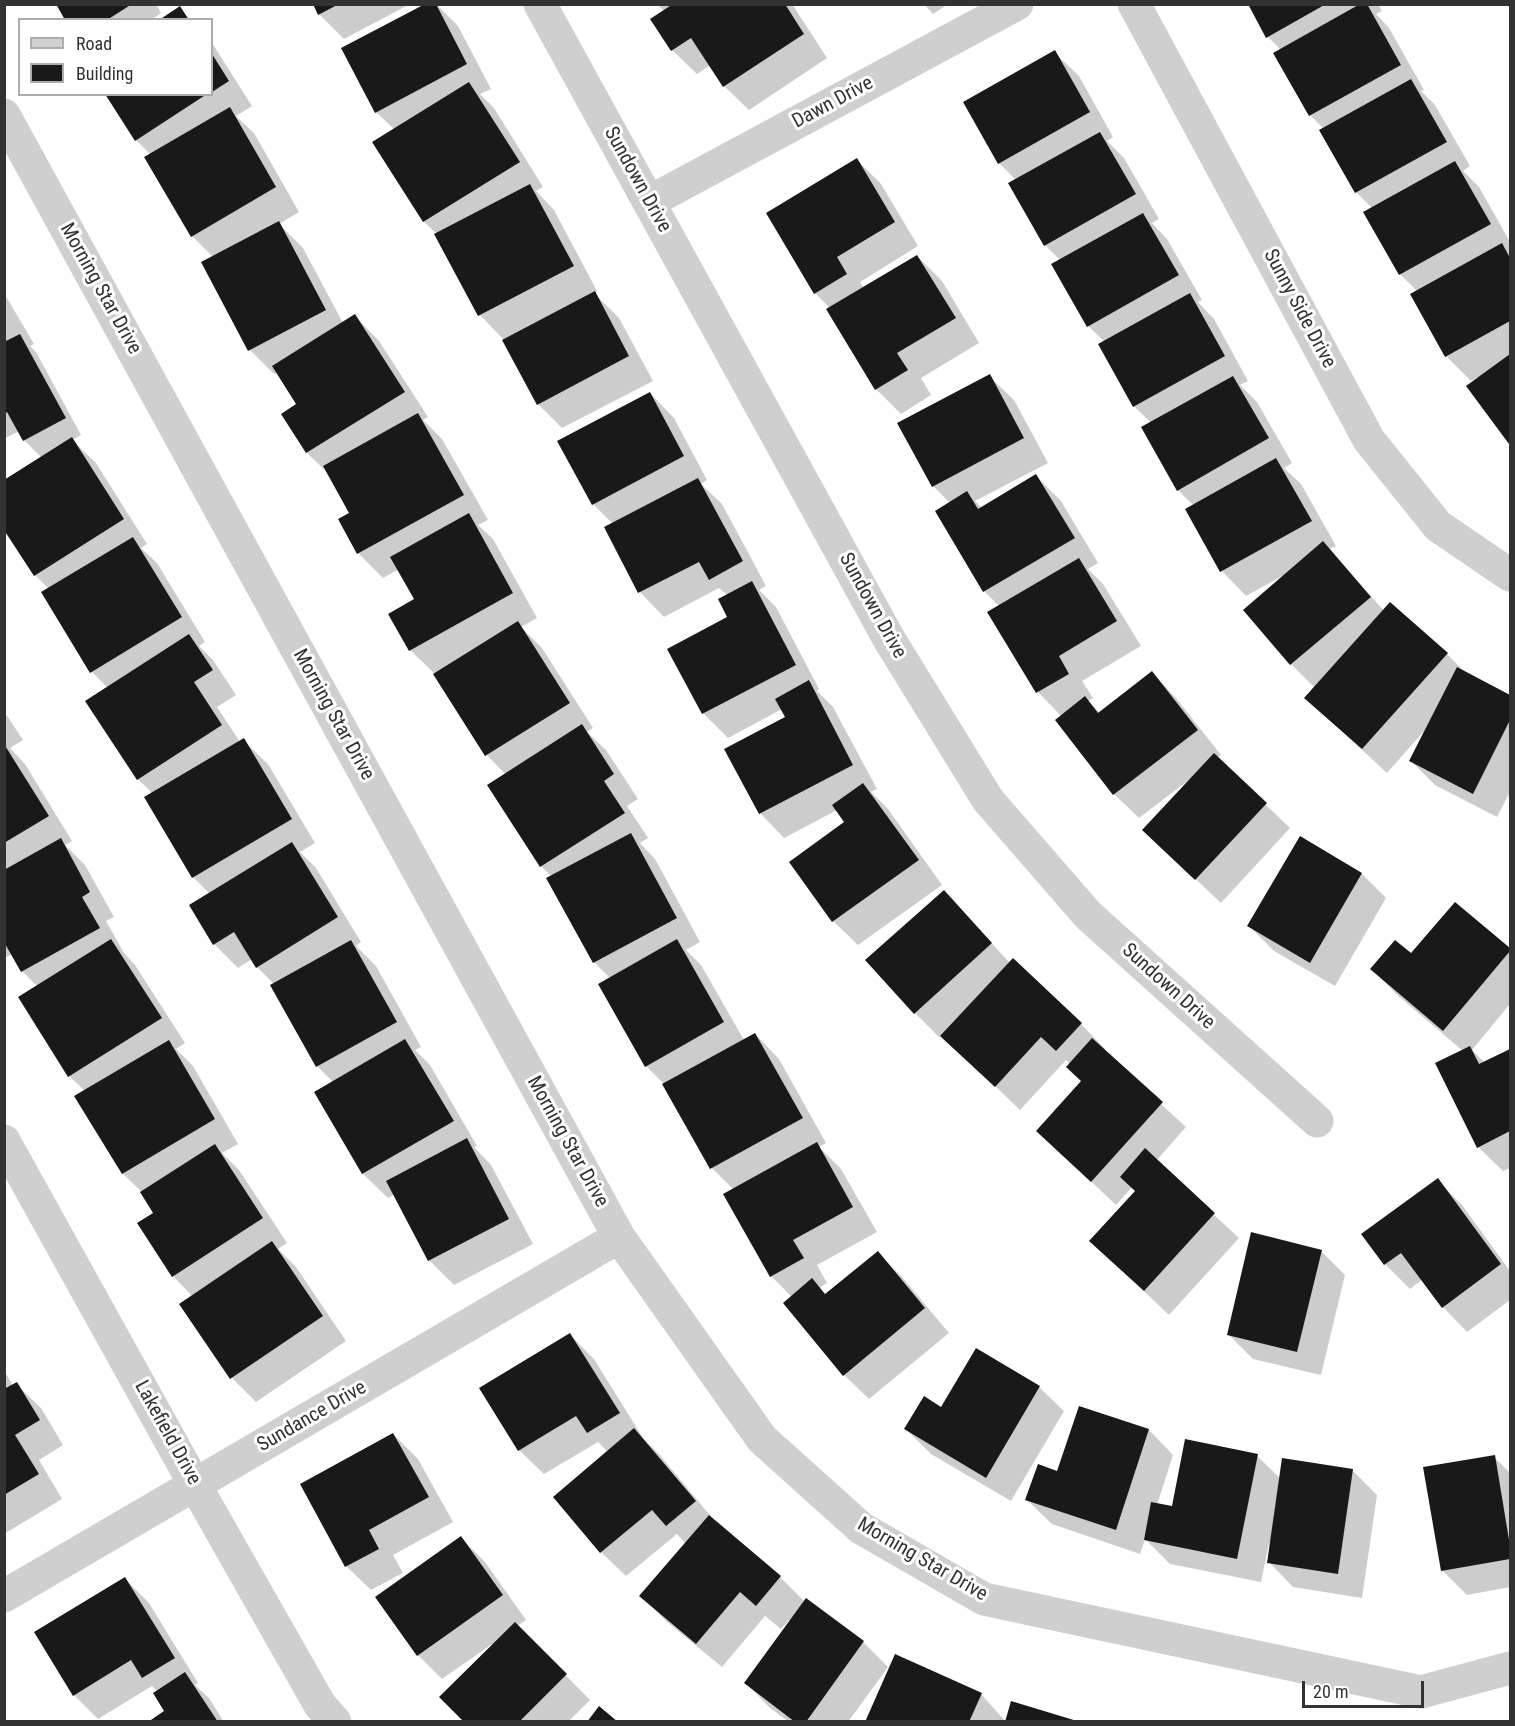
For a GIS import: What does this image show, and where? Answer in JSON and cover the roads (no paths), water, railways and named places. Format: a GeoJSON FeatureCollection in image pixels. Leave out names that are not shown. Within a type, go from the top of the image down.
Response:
{"type":"FeatureCollection","features":[{"type":"Feature","properties":{"kind":"street","name":"Sundown Drive"},"geometry":{"type":"LineString","coordinates":[[540,4],[889,639],[988,800],[1088,915],[1317,1121]]}},
{"type":"Feature","properties":{"kind":"street","name":"Dawn Drive"},"geometry":{"type":"LineString","coordinates":[[649,202],[1017,4]]}},
{"type":"Feature","properties":{"kind":"street","name":"Sunny Side Drive"},"geometry":{"type":"LineString","coordinates":[[1134,4],[1369,440],[1438,526],[1510,575]]}},
{"type":"Feature","properties":{"kind":"street","name":"Morning Star Drive"},"geometry":{"type":"LineString","coordinates":[[4,115],[619,1237],[762,1439],[861,1528],[984,1599],[1421,1692],[1510,1668]]}},
{"type":"Feature","properties":{"kind":"street","name":"Lakefield Drive"},"geometry":{"type":"LineString","coordinates":[[4,1141],[320,1705],[335,1722]]}},
{"type":"Feature","properties":{"kind":"street","name":"Sundance Drive"},"geometry":{"type":"LineString","coordinates":[[4,1596],[619,1237]]}}]}
